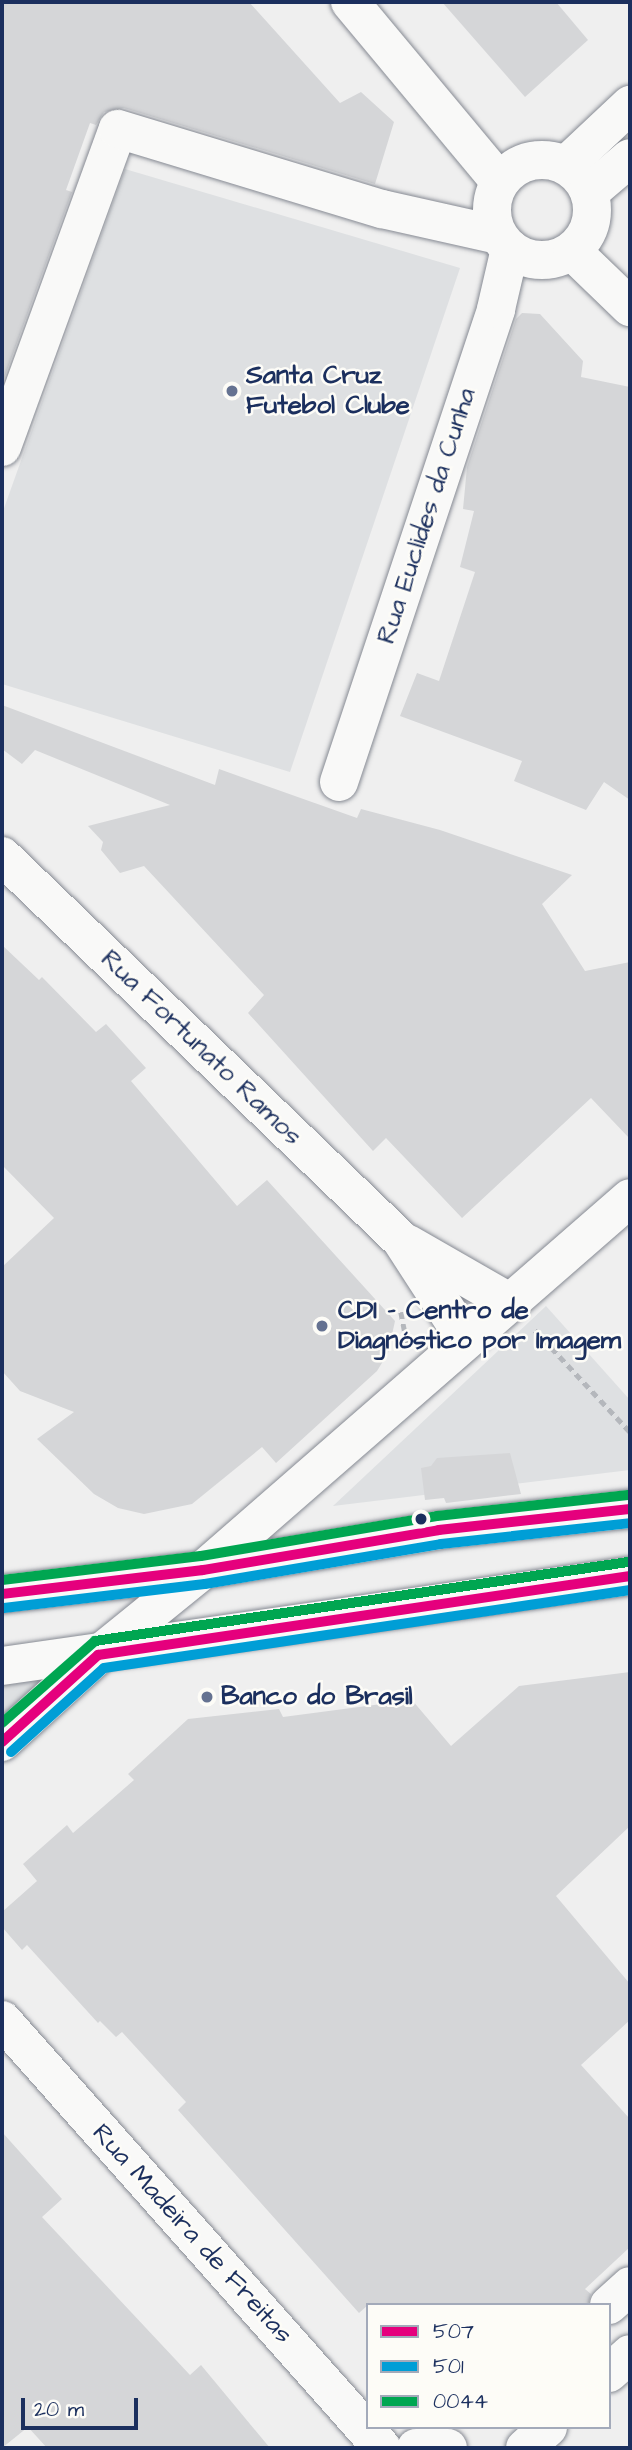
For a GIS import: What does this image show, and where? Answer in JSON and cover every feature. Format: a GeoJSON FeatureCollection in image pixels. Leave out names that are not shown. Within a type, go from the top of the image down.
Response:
{"type":"FeatureCollection","features":[{"type":"Feature","properties":{"kind":"street"},"geometry":{"type":"LineString","coordinates":[[350,2],[500,182]]}},
{"type":"Feature","properties":{"kind":"street"},"geometry":{"type":"LineString","coordinates":[[578,178],[630,105]]}},
{"type":"Feature","properties":{"kind":"street"},"geometry":{"type":"LineString","coordinates":[[2,447],[118,129],[382,209],[504,242],[541,260],[572,251],[586,235],[593,214],[578,178]]}},
{"type":"Feature","properties":{"kind":"street"},"geometry":{"type":"LineString","coordinates":[[504,242],[492,218],[500,182],[530,160],[578,178],[630,158]]}},
{"type":"Feature","properties":{"kind":"street","name":"Rua Euclides da Cunha"},"geometry":{"type":"LineString","coordinates":[[339,782],[496,309],[504,242]]}},
{"type":"Feature","properties":{"kind":"street"},"geometry":{"type":"LineString","coordinates":[[572,251],[630,307]]}},
{"type":"Feature","properties":{"kind":"street","name":"Rua Fortunato Ramos"},"geometry":{"type":"LineString","coordinates":[[2,856],[401,1240],[466,1340]]}},
{"type":"Feature","properties":{"kind":"street"},"geometry":{"type":"LineString","coordinates":[[2,1742],[98,1655],[203,1570],[630,1198]]}},
{"type":"Feature","properties":{"kind":"street","name":"Rua Fortunato Ramos"},"geometry":{"type":"LineString","coordinates":[[401,1240],[509,1302]]}},
{"type":"Feature","properties":{"kind":"street"},"geometry":{"type":"LineString","coordinates":[[2,1594],[203,1570],[439,1530],[630,1509]]}},
{"type":"Feature","properties":{"kind":"street"},"geometry":{"type":"LineString","coordinates":[[2,1666],[98,1655],[630,1576]]}},
{"type":"Feature","properties":{"kind":"street","name":"Rua Madeira de Freitas"},"geometry":{"type":"LineString","coordinates":[[2,2020],[382,2448]]}},
{"type":"Feature","properties":{"kind":"street"},"geometry":{"type":"LineString","coordinates":[[610,2303],[630,2286]]}},
{"type":"Feature","properties":{"kind":"street"},"geometry":{"type":"LineString","coordinates":[[611,2371],[630,2354]]}},
{"type":"Feature","properties":{"kind":"street"},"geometry":{"type":"LineString","coordinates":[[416,2448],[448,2448],[467,2429]]}},
{"type":"Feature","properties":{"kind":"street"},"geometry":{"type":"LineString","coordinates":[[525,2448],[546,2429]]}},
{"type":"Feature","properties":{"kind":"path"},"geometry":{"type":"LineString","coordinates":[[509,1302],[630,1432]]}},
{"type":"Feature","properties":{"kind":"shaded area","name":"Santa Cruz Futebol Clube"},"geometry":{"type":"Polygon","coordinates":[[[125,169],[460,268],[290,772],[2,684],[2,514],[125,169]]]}},
{"type":"Feature","properties":{"kind":"shaded area"},"geometry":{"type":"Polygon","coordinates":[[[546,1306],[630,1400],[630,1470],[333,1506],[546,1306]]]}},
{"type":"Feature","properties":{"kind":"shaded area"},"geometry":{"type":"Polygon","coordinates":[[[62,1669],[2,1727],[2,1677],[62,1669]]]}},
{"type":"Feature","properties":{"kind":"building"},"geometry":{"type":"Polygon","coordinates":[[[2,2],[249,2],[340,103],[361,92],[394,122],[375,184],[124,108],[104,112],[96,125],[90,123],[66,190],[72,192],[2,384],[2,2]]]}},
{"type":"Feature","properties":{"kind":"building"},"geometry":{"type":"Polygon","coordinates":[[[442,2],[556,2],[588,40],[525,97],[442,2]]]}},
{"type":"Feature","properties":{"kind":"building"},"geometry":{"type":"Polygon","coordinates":[[[522,313],[540,314],[583,361],[581,377],[630,387],[630,800],[604,782],[586,810],[514,781],[522,761],[400,716],[417,673],[439,681],[475,572],[460,567],[474,511],[463,509],[467,467],[516,319],[522,313]]]}},
{"type":"Feature","properties":{"kind":"building"},"geometry":{"type":"Polygon","coordinates":[[[2,705],[215,785],[219,769],[357,818],[361,809],[440,830],[572,875],[542,904],[585,971],[630,962],[630,1139],[591,1098],[462,1218],[386,1138],[373,1151],[248,1013],[264,995],[144,866],[120,873],[101,850],[103,842],[88,826],[170,805],[35,750],[22,764],[2,749],[2,705]]]}},
{"type":"Feature","properties":{"kind":"building"},"geometry":{"type":"Polygon","coordinates":[[[2,945],[39,980],[42,977],[96,1032],[106,1024],[146,1068],[131,1081],[237,1206],[267,1180],[395,1321],[388,1353],[377,1371],[276,1463],[262,1447],[192,1504],[144,1514],[118,1508],[94,1494],[37,1439],[74,1412],[20,1391],[2,1371],[2,1267],[54,1218],[2,1165],[2,945]]]}},
{"type":"Feature","properties":{"kind":"building"},"geometry":{"type":"Polygon","coordinates":[[[510,1453],[521,1494],[446,1503],[444,1498],[425,1500],[421,1468],[431,1466],[437,1458],[510,1453]]]}},
{"type":"Feature","properties":{"kind":"building"},"geometry":{"type":"Polygon","coordinates":[[[630,1672],[630,1826],[556,1896],[630,1984],[630,2020],[581,2065],[630,2119],[630,2247],[585,2289],[591,2294],[589,2303],[366,2303],[366,2307],[359,2313],[178,2110],[186,2102],[122,2032],[116,2037],[100,2021],[98,2023],[27,1945],[22,1950],[2,1927],[2,1912],[37,1881],[23,1864],[67,1825],[73,1833],[134,1780],[128,1774],[188,1719],[279,1709],[283,1717],[412,1700],[451,1746],[519,1686],[630,1672]]]}},
{"type":"Feature","properties":{"kind":"building"},"geometry":{"type":"Polygon","coordinates":[[[2,2132],[62,2199],[42,2217],[190,2375],[201,2365],[270,2448],[47,2448],[28,2427],[2,2448],[2,2132]]]}},
{"type":"Feature","properties":{"kind":"transit line","name":"0044"},"geometry":{"type":"LineString","coordinates":[[2,1580],[201,1556],[437,1516],[628,1495]]}},
{"type":"Feature","properties":{"kind":"transit line","name":"507"},"geometry":{"type":"LineString","coordinates":[[2,1594],[203,1570],[439,1530],[630,1509]]}},
{"type":"Feature","properties":{"kind":"transit line","name":"501"},"geometry":{"type":"LineString","coordinates":[[4,1608],[205,1584],[441,1544],[630,1523]]}},
{"type":"Feature","properties":{"kind":"transit line","name":"0044"},"geometry":{"type":"LineString","coordinates":[[2,1723],[95,1641],[628,1562]]}},
{"type":"Feature","properties":{"kind":"transit line","name":"507"},"geometry":{"type":"LineString","coordinates":[[2,1742],[98,1655],[630,1576]]}},
{"type":"Feature","properties":{"kind":"transit line","name":"501"},"geometry":{"type":"LineString","coordinates":[[11,1752],[104,1668],[630,1590]]}},
{"type":"Feature","properties":{"kind":"place","name":"Santa Cruz Futebol Clube"},"geometry":{"type":"Point","coordinates":[232,391]}},
{"type":"Feature","properties":{"kind":"place","name":"CDI - Centro de Diagnóstico por Imagem"},"geometry":{"type":"Point","coordinates":[322,1326]}},
{"type":"Feature","properties":{"kind":"place","name":"Banco do Brasil"},"geometry":{"type":"Point","coordinates":[207,1697]}}]}
